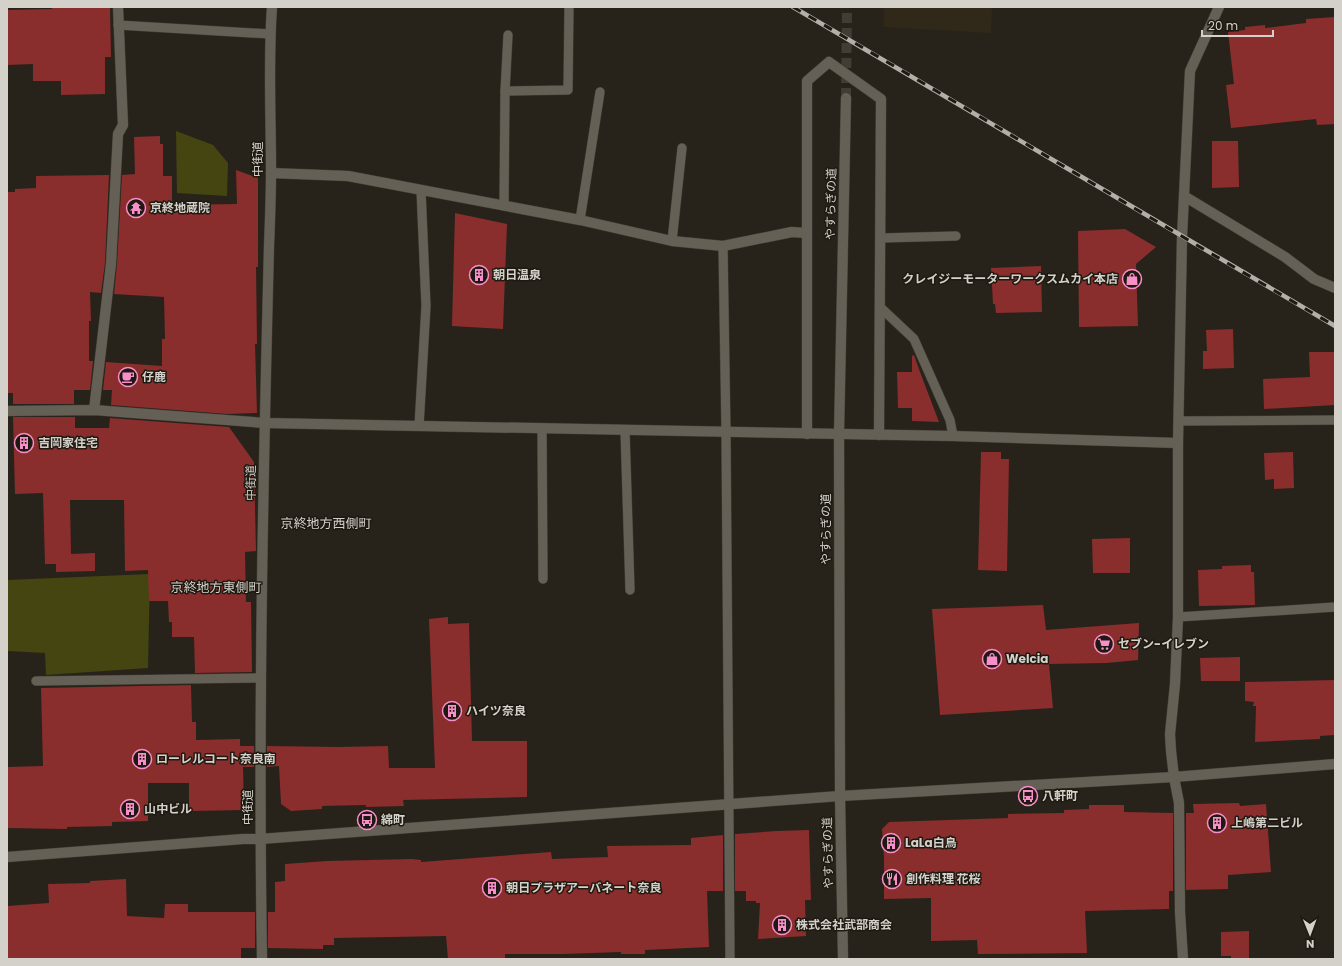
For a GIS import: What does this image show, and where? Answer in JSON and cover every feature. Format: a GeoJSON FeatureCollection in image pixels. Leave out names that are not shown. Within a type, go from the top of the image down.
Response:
{"type":"FeatureCollection","features":[{"type":"Feature","properties":{"kind":"street"},"geometry":{"type":"LineString","coordinates":[[94,410],[111,264],[118,134],[123,125],[118,7]]}},
{"type":"Feature","properties":{"kind":"street","name":"中街道"},"geometry":{"type":"LineString","coordinates":[[262,959],[260,839],[261,678],[264,423],[271,173],[270,34],[272,7]]}},
{"type":"Feature","properties":{"kind":"street"},"geometry":{"type":"LineString","coordinates":[[1183,959],[1180,912],[1180,803],[1174,777],[1170,734],[1175,684],[1178,617],[1178,443],[1182,237],[1190,71],[1219,7]]}},
{"type":"Feature","properties":{"kind":"street"},"geometry":{"type":"LineString","coordinates":[[807,434],[807,81],[829,62],[881,99],[879,435]]}},
{"type":"Feature","properties":{"kind":"street","name":"やすらぎの道"},"geometry":{"type":"LineString","coordinates":[[843,959],[840,796],[839,434],[846,98]]}},
{"type":"Feature","properties":{"kind":"street"},"geometry":{"type":"LineString","coordinates":[[271,173],[348,176],[580,220],[672,241],[723,246],[792,232],[806,233]]}},
{"type":"Feature","properties":{"kind":"street"},"geometry":{"type":"LineString","coordinates":[[1184,196],[1285,257],[1314,279],[1335,288]]}},
{"type":"Feature","properties":{"kind":"street"},"geometry":{"type":"LineString","coordinates":[[7,411],[94,410],[264,423],[953,436],[1178,443]]}},
{"type":"Feature","properties":{"kind":"street"},"geometry":{"type":"LineString","coordinates":[[7,858],[243,838],[260,839],[840,796],[1174,777],[1335,764]]}},
{"type":"Feature","properties":{"kind":"lane"},"geometry":{"type":"LineString","coordinates":[[505,91],[568,90],[569,7]]}},
{"type":"Feature","properties":{"kind":"lane"},"geometry":{"type":"LineString","coordinates":[[118,25],[270,34]]}},
{"type":"Feature","properties":{"kind":"lane"},"geometry":{"type":"LineString","coordinates":[[504,206],[505,91],[508,35]]}},
{"type":"Feature","properties":{"kind":"lane"},"geometry":{"type":"LineString","coordinates":[[580,220],[600,92]]}},
{"type":"Feature","properties":{"kind":"lane"},"geometry":{"type":"LineString","coordinates":[[672,241],[682,148]]}},
{"type":"Feature","properties":{"kind":"lane"},"geometry":{"type":"LineString","coordinates":[[418,426],[426,306],[421,190]]}},
{"type":"Feature","properties":{"kind":"lane"},"geometry":{"type":"LineString","coordinates":[[881,238],[956,236]]}},
{"type":"Feature","properties":{"kind":"lane"},"geometry":{"type":"LineString","coordinates":[[723,246],[730,959]]}},
{"type":"Feature","properties":{"kind":"lane"},"geometry":{"type":"LineString","coordinates":[[880,307],[914,339],[950,420],[953,436]]}},
{"type":"Feature","properties":{"kind":"lane"},"geometry":{"type":"LineString","coordinates":[[1179,422],[1335,420]]}},
{"type":"Feature","properties":{"kind":"lane"},"geometry":{"type":"LineString","coordinates":[[542,428],[542,579]]}},
{"type":"Feature","properties":{"kind":"lane"},"geometry":{"type":"LineString","coordinates":[[625,430],[630,590]]}},
{"type":"Feature","properties":{"kind":"lane"},"geometry":{"type":"LineString","coordinates":[[1178,617],[1335,607]]}},
{"type":"Feature","properties":{"kind":"lane"},"geometry":{"type":"LineString","coordinates":[[36,681],[261,678]]}},
{"type":"Feature","properties":{"kind":"shaded area"},"geometry":{"type":"Polygon","coordinates":[[[884,7],[992,7],[991,33],[884,27],[884,7]]]}},
{"type":"Feature","properties":{"kind":"shaded area"},"geometry":{"type":"Polygon","coordinates":[[[176,131],[213,145],[228,163],[227,196],[177,193],[176,131]]]}},
{"type":"Feature","properties":{"kind":"shaded area"},"geometry":{"type":"Polygon","coordinates":[[[150,574],[148,668],[46,675],[45,653],[7,651],[7,580],[150,574]]]}},
{"type":"Feature","properties":{"kind":"building"},"geometry":{"type":"Polygon","coordinates":[[[52,7],[110,7],[111,57],[105,57],[105,94],[61,95],[61,81],[33,81],[33,64],[7,65],[7,10],[52,9],[52,7]]]}},
{"type":"Feature","properties":{"kind":"building"},"geometry":{"type":"Polygon","coordinates":[[[1335,17],[1335,124],[1317,125],[1316,119],[1231,128],[1226,85],[1234,84],[1228,32],[1245,30],[1245,27],[1265,25],[1265,28],[1306,23],[1306,19],[1335,17]]]}},
{"type":"Feature","properties":{"kind":"building"},"geometry":{"type":"Polygon","coordinates":[[[160,136],[160,144],[163,144],[163,176],[172,176],[172,205],[237,204],[236,170],[258,178],[258,267],[256,267],[257,344],[255,344],[257,413],[227,414],[111,405],[112,390],[103,390],[106,362],[162,366],[162,339],[165,339],[164,297],[114,294],[122,175],[135,174],[134,137],[160,136]]]}},
{"type":"Feature","properties":{"kind":"building"},"geometry":{"type":"Polygon","coordinates":[[[1212,141],[1238,141],[1239,187],[1212,188],[1212,141]]]}},
{"type":"Feature","properties":{"kind":"building"},"geometry":{"type":"Polygon","coordinates":[[[109,175],[105,263],[101,293],[90,292],[91,321],[89,321],[89,361],[93,361],[90,390],[74,390],[74,404],[13,404],[13,393],[7,393],[7,192],[15,192],[15,189],[36,188],[36,176],[109,175]]]}},
{"type":"Feature","properties":{"kind":"building","name":"朝日温泉"},"geometry":{"type":"Polygon","coordinates":[[[455,213],[507,224],[503,329],[452,326],[455,213]]]}},
{"type":"Feature","properties":{"kind":"building"},"geometry":{"type":"Polygon","coordinates":[[[1125,229],[1156,247],[1136,264],[1138,326],[1079,327],[1078,231],[1125,229]]]}},
{"type":"Feature","properties":{"kind":"building"},"geometry":{"type":"Polygon","coordinates":[[[1041,266],[1042,312],[996,313],[995,304],[993,304],[991,268],[1041,266]]]}},
{"type":"Feature","properties":{"kind":"building"},"geometry":{"type":"Polygon","coordinates":[[[1233,329],[1234,368],[1203,369],[1203,351],[1207,351],[1206,330],[1233,329]]]}},
{"type":"Feature","properties":{"kind":"building"},"geometry":{"type":"Polygon","coordinates":[[[1309,352],[1335,352],[1335,405],[1264,409],[1263,379],[1310,377],[1309,352]]]}},
{"type":"Feature","properties":{"kind":"building"},"geometry":{"type":"Polygon","coordinates":[[[914,355],[939,422],[912,421],[912,408],[898,408],[897,372],[912,372],[912,356],[914,355]]]}},
{"type":"Feature","properties":{"kind":"building"},"geometry":{"type":"Polygon","coordinates":[[[13,417],[75,417],[75,428],[109,428],[110,418],[229,427],[254,462],[256,551],[245,552],[246,602],[251,602],[252,672],[195,673],[194,637],[172,637],[172,622],[169,622],[168,601],[149,601],[148,570],[125,571],[124,500],[70,500],[71,554],[95,553],[95,571],[56,572],[56,564],[45,564],[43,493],[15,494],[13,417]]]}},
{"type":"Feature","properties":{"kind":"building"},"geometry":{"type":"Polygon","coordinates":[[[981,452],[1001,452],[1001,459],[1009,459],[1007,571],[978,570],[981,452]]]}},
{"type":"Feature","properties":{"kind":"building"},"geometry":{"type":"Polygon","coordinates":[[[1293,452],[1294,488],[1274,489],[1274,479],[1265,480],[1264,453],[1293,452]]]}},
{"type":"Feature","properties":{"kind":"building"},"geometry":{"type":"Polygon","coordinates":[[[1130,538],[1130,573],[1093,573],[1092,539],[1130,538]]]}},
{"type":"Feature","properties":{"kind":"building"},"geometry":{"type":"Polygon","coordinates":[[[1251,565],[1251,572],[1254,572],[1255,605],[1199,606],[1198,570],[1222,569],[1222,566],[1251,565]]]}},
{"type":"Feature","properties":{"kind":"building","name":"Welcia"},"geometry":{"type":"Polygon","coordinates":[[[1043,605],[1046,630],[1139,623],[1138,660],[1107,663],[1049,664],[1053,708],[940,715],[932,609],[1043,605]]]}},
{"type":"Feature","properties":{"kind":"building"},"geometry":{"type":"Polygon","coordinates":[[[448,617],[448,624],[469,623],[472,741],[527,741],[527,797],[403,800],[404,806],[322,806],[322,809],[291,811],[281,804],[279,766],[267,767],[267,746],[388,746],[389,768],[435,768],[429,619],[448,617]]]}},
{"type":"Feature","properties":{"kind":"building"},"geometry":{"type":"Polygon","coordinates":[[[1240,657],[1240,681],[1201,681],[1200,658],[1240,657]]]}},
{"type":"Feature","properties":{"kind":"building"},"geometry":{"type":"Polygon","coordinates":[[[1335,680],[1335,735],[1320,736],[1320,739],[1255,742],[1256,706],[1253,706],[1254,702],[1245,701],[1245,682],[1335,680]]]}},
{"type":"Feature","properties":{"kind":"building"},"geometry":{"type":"Polygon","coordinates":[[[191,685],[192,722],[196,722],[196,740],[240,739],[240,746],[254,746],[254,767],[243,767],[244,810],[189,811],[189,783],[148,783],[148,821],[112,822],[112,826],[67,827],[67,829],[7,828],[7,767],[43,766],[41,688],[191,685]]]}},
{"type":"Feature","properties":{"kind":"building"},"geometry":{"type":"Polygon","coordinates":[[[1239,803],[1240,806],[1266,804],[1271,872],[1228,875],[1228,889],[1186,890],[1186,813],[1194,813],[1193,804],[1239,803]]]}},
{"type":"Feature","properties":{"kind":"building"},"geometry":{"type":"Polygon","coordinates":[[[1089,805],[1124,805],[1124,812],[1173,813],[1173,891],[1169,891],[1169,909],[1085,911],[1087,953],[978,954],[977,940],[931,941],[931,898],[884,899],[882,829],[889,822],[1008,818],[1008,814],[1064,813],[1064,810],[1089,809],[1089,805]]]}},
{"type":"Feature","properties":{"kind":"building"},"geometry":{"type":"Polygon","coordinates":[[[809,830],[811,900],[805,900],[806,936],[758,939],[760,903],[756,903],[756,901],[746,901],[746,891],[735,891],[735,834],[809,830]]]}},
{"type":"Feature","properties":{"kind":"building"},"geometry":{"type":"Polygon","coordinates":[[[723,835],[723,891],[707,891],[709,947],[645,950],[645,954],[621,954],[621,952],[505,954],[505,959],[448,959],[446,936],[334,938],[334,945],[323,945],[323,949],[268,948],[268,912],[275,912],[275,882],[285,881],[285,864],[327,861],[412,859],[421,860],[421,862],[551,852],[552,859],[608,857],[607,846],[691,845],[691,838],[723,835]]]}},
{"type":"Feature","properties":{"kind":"building"},"geometry":{"type":"Polygon","coordinates":[[[126,879],[127,916],[164,918],[165,904],[188,904],[188,912],[255,912],[255,948],[241,948],[241,959],[7,959],[7,906],[49,903],[48,884],[90,883],[90,881],[126,879]]]}},
{"type":"Feature","properties":{"kind":"building"},"geometry":{"type":"Polygon","coordinates":[[[1249,931],[1249,959],[1231,959],[1231,956],[1221,956],[1221,932],[1249,931]]]}},
{"type":"Feature","properties":{"kind":"tunnel"},"geometry":{"type":"LineString","coordinates":[[846,98],[847,7]]}},
{"type":"Feature","properties":{"kind":"railway"},"geometry":{"type":"LineString","coordinates":[[793,7],[1335,326]]}},
{"type":"Feature","properties":{"kind":"place","name":"京終地蔵院"},"geometry":{"type":"Point","coordinates":[136,208]}},
{"type":"Feature","properties":{"kind":"place","name":"朝日温泉"},"geometry":{"type":"Point","coordinates":[479,275]}},
{"type":"Feature","properties":{"kind":"place","name":"クレイジーモーターワークスムカイ本店"},"geometry":{"type":"Point","coordinates":[1132,279]}},
{"type":"Feature","properties":{"kind":"place","name":"仔鹿"},"geometry":{"type":"Point","coordinates":[128,377]}},
{"type":"Feature","properties":{"kind":"place","name":"吉岡家住宅"},"geometry":{"type":"Point","coordinates":[24,443]}},
{"type":"Feature","properties":{"kind":"place","name":"セブン-イレブン"},"geometry":{"type":"Point","coordinates":[1104,644]}},
{"type":"Feature","properties":{"kind":"place","name":"Welcia"},"geometry":{"type":"Point","coordinates":[992,659]}},
{"type":"Feature","properties":{"kind":"place","name":"ハイツ奈良"},"geometry":{"type":"Point","coordinates":[452,711]}},
{"type":"Feature","properties":{"kind":"place","name":"ローレルコート奈良南"},"geometry":{"type":"Point","coordinates":[142,759]}},
{"type":"Feature","properties":{"kind":"place","name":"八軒町"},"geometry":{"type":"Point","coordinates":[1028,796]}},
{"type":"Feature","properties":{"kind":"place","name":"山中ビル"},"geometry":{"type":"Point","coordinates":[130,809]}},
{"type":"Feature","properties":{"kind":"place","name":"綿町"},"geometry":{"type":"Point","coordinates":[367,820]}},
{"type":"Feature","properties":{"kind":"place","name":"上嶋第二ビル"},"geometry":{"type":"Point","coordinates":[1217,823]}},
{"type":"Feature","properties":{"kind":"place","name":"LaLa白鳥"},"geometry":{"type":"Point","coordinates":[891,843]}},
{"type":"Feature","properties":{"kind":"place","name":"創作料理 花桜"},"geometry":{"type":"Point","coordinates":[892,879]}},
{"type":"Feature","properties":{"kind":"place","name":"朝日プラザアーバネート奈良"},"geometry":{"type":"Point","coordinates":[492,888]}},
{"type":"Feature","properties":{"kind":"place","name":"株式会社武部商会"},"geometry":{"type":"Point","coordinates":[782,925]}},
{"type":"Feature","properties":{"kind":"district","name":"京終地方西側町"},"geometry":{"type":"Point","coordinates":[326,523]}},
{"type":"Feature","properties":{"kind":"district","name":"京終地方東側町"},"geometry":{"type":"Point","coordinates":[216,587]}}]}
